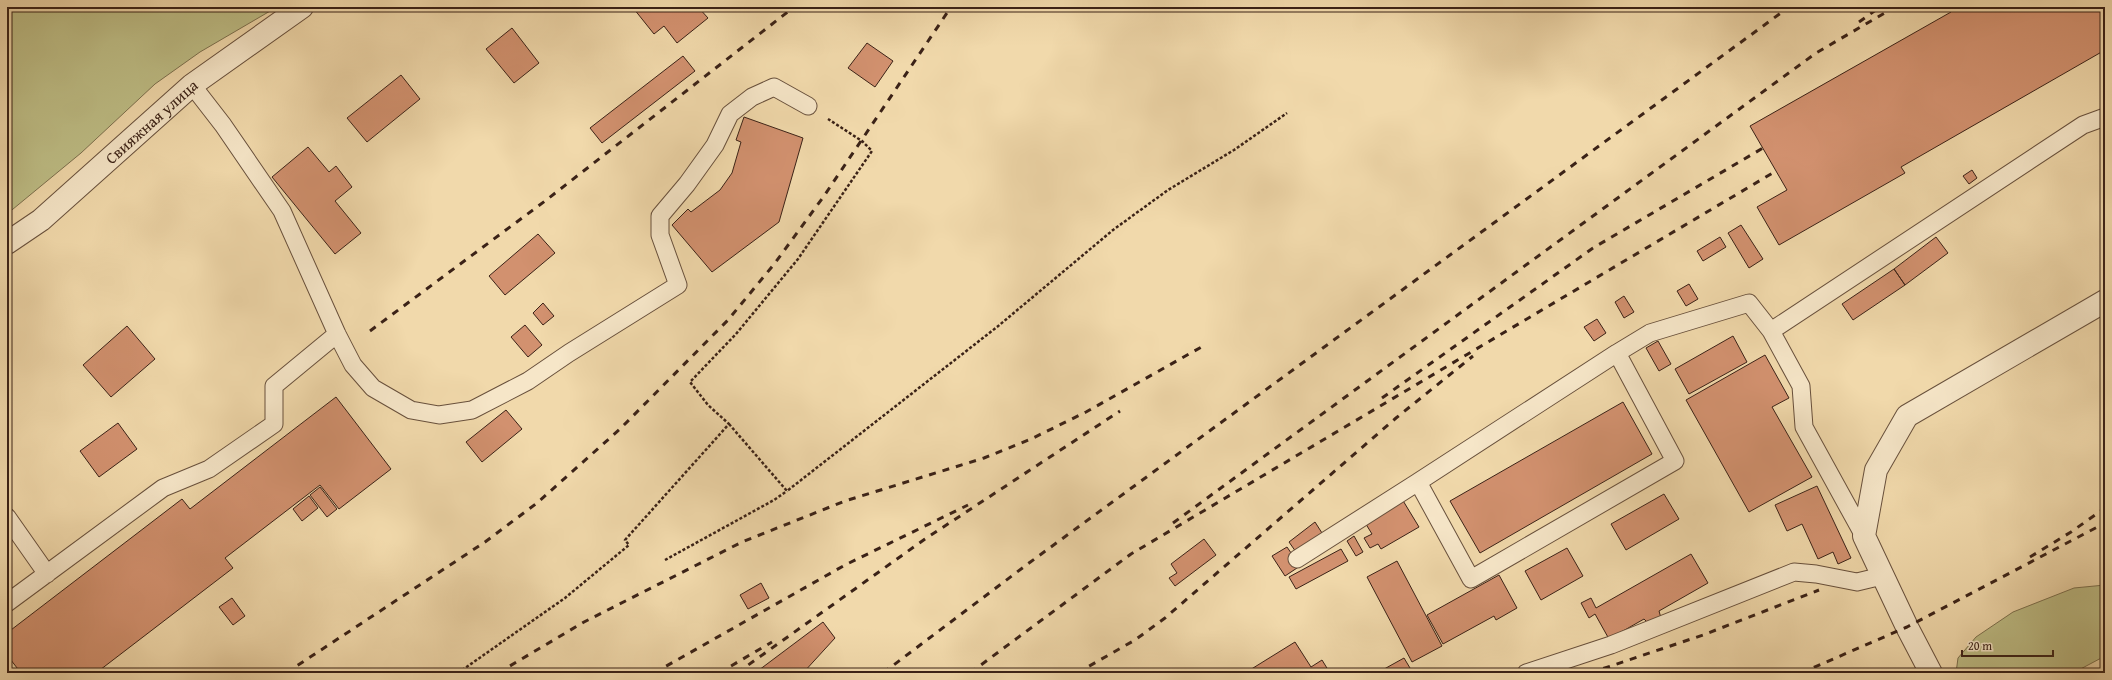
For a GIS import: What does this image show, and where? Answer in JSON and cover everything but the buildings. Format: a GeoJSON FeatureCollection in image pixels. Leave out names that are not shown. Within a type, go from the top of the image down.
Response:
{"type":"FeatureCollection","features":[{"type":"Feature","properties":{"kind":"street","name":"Свияжная улица"},"geometry":{"type":"LineString","coordinates":[[7,243],[41,220],[192,86],[302,7]]}},
{"type":"Feature","properties":{"kind":"street"},"geometry":{"type":"LineString","coordinates":[[1931,673],[1882,576],[1864,536],[1876,470],[1907,416],[2105,301]]}},
{"type":"Feature","properties":{"kind":"lane"},"geometry":{"type":"LineString","coordinates":[[192,86],[223,125],[282,212],[336,334],[353,365],[372,388],[411,410],[440,415],[472,410],[528,381],[569,353],[678,284],[660,235],[660,216],[687,184],[715,145],[730,114],[752,97],[774,88],[808,106]]}},
{"type":"Feature","properties":{"kind":"lane"},"geometry":{"type":"LineString","coordinates":[[1771,331],[2083,125],[2105,117]]}},
{"type":"Feature","properties":{"kind":"lane"},"geometry":{"type":"LineString","coordinates":[[1297,559],[1650,333],[1749,303],[1771,331],[1801,386],[1804,427],[1864,536]]}},
{"type":"Feature","properties":{"kind":"lane"},"geometry":{"type":"LineString","coordinates":[[7,604],[163,488],[209,468],[274,424],[274,386],[336,334]]}},
{"type":"Feature","properties":{"kind":"lane"},"geometry":{"type":"LineString","coordinates":[[1418,482],[1471,579],[1675,462],[1617,353]]}},
{"type":"Feature","properties":{"kind":"lane"},"geometry":{"type":"LineString","coordinates":[[7,517],[47,574]]}},
{"type":"Feature","properties":{"kind":"lane"},"geometry":{"type":"LineString","coordinates":[[1526,673],[1611,645],[1794,572],[1816,574],[1857,582],[1882,576]]}},
{"type":"Feature","properties":{"kind":"path"},"geometry":{"type":"LineString","coordinates":[[787,491],[729,424],[708,404],[690,382],[736,334],[798,259],[872,151],[862,141],[808,106]]}},
{"type":"Feature","properties":{"kind":"path"},"geometry":{"type":"LineString","coordinates":[[664,560],[774,500],[787,491],[997,327],[1113,230],[1168,190],[1234,150],[1288,113]]}},
{"type":"Feature","properties":{"kind":"path"},"geometry":{"type":"LineString","coordinates":[[458,673],[565,598],[629,545],[625,540],[729,424]]}},
{"type":"Feature","properties":{"kind":"green space"},"geometry":{"type":"Polygon","coordinates":[[[7,7],[277,7],[200,52],[155,84],[81,153],[7,214],[7,7]]]}},
{"type":"Feature","properties":{"kind":"green space"},"geometry":{"type":"Polygon","coordinates":[[[2105,585],[2105,656],[2073,673],[1956,673],[1958,658],[1976,637],[2013,612],[2074,588],[2105,585]]]}},
{"type":"Feature","properties":{"kind":"railway"},"geometry":{"type":"LineString","coordinates":[[370,331],[545,201],[794,7]]}},
{"type":"Feature","properties":{"kind":"railway"},"geometry":{"type":"LineString","coordinates":[[286,673],[485,542],[537,503],[620,429],[728,320],[775,263],[824,196],[951,7]]}},
{"type":"Feature","properties":{"kind":"railway"},"geometry":{"type":"LineString","coordinates":[[883,673],[1029,563],[1789,7]]}},
{"type":"Feature","properties":{"kind":"railway"},"geometry":{"type":"LineString","coordinates":[[1859,22],[1880,7]]}},
{"type":"Feature","properties":{"kind":"railway"},"geometry":{"type":"LineString","coordinates":[[1173,523],[1816,53],[1895,7]]}},
{"type":"Feature","properties":{"kind":"railway"},"geometry":{"type":"LineString","coordinates":[[1382,398],[1593,248],[1763,148]]}},
{"type":"Feature","properties":{"kind":"railway"},"geometry":{"type":"LineString","coordinates":[[970,673],[1131,554],[1776,171]]}},
{"type":"Feature","properties":{"kind":"railway"},"geometry":{"type":"LineString","coordinates":[[498,673],[584,622],[742,542],[845,501],[984,458],[1031,439],[1086,412],[1205,345]]}},
{"type":"Feature","properties":{"kind":"railway"},"geometry":{"type":"LineString","coordinates":[[1077,673],[1135,640],[1165,618],[1396,418],[1473,356]]}},
{"type":"Feature","properties":{"kind":"railway"},"geometry":{"type":"LineString","coordinates":[[737,673],[925,539],[1120,411]]}},
{"type":"Feature","properties":{"kind":"railway"},"geometry":{"type":"LineString","coordinates":[[654,673],[845,565],[968,505]]}},
{"type":"Feature","properties":{"kind":"railway"},"geometry":{"type":"LineString","coordinates":[[2030,557],[2071,532],[2105,508]]}},
{"type":"Feature","properties":{"kind":"railway"},"geometry":{"type":"LineString","coordinates":[[1801,673],[1907,627],[2105,523]]}},
{"type":"Feature","properties":{"kind":"railway"},"geometry":{"type":"LineString","coordinates":[[1590,673],[1703,635],[1819,590]]}},
{"type":"Feature","properties":{"kind":"railway"},"geometry":{"type":"LineString","coordinates":[[719,673],[772,642]]}}]}
